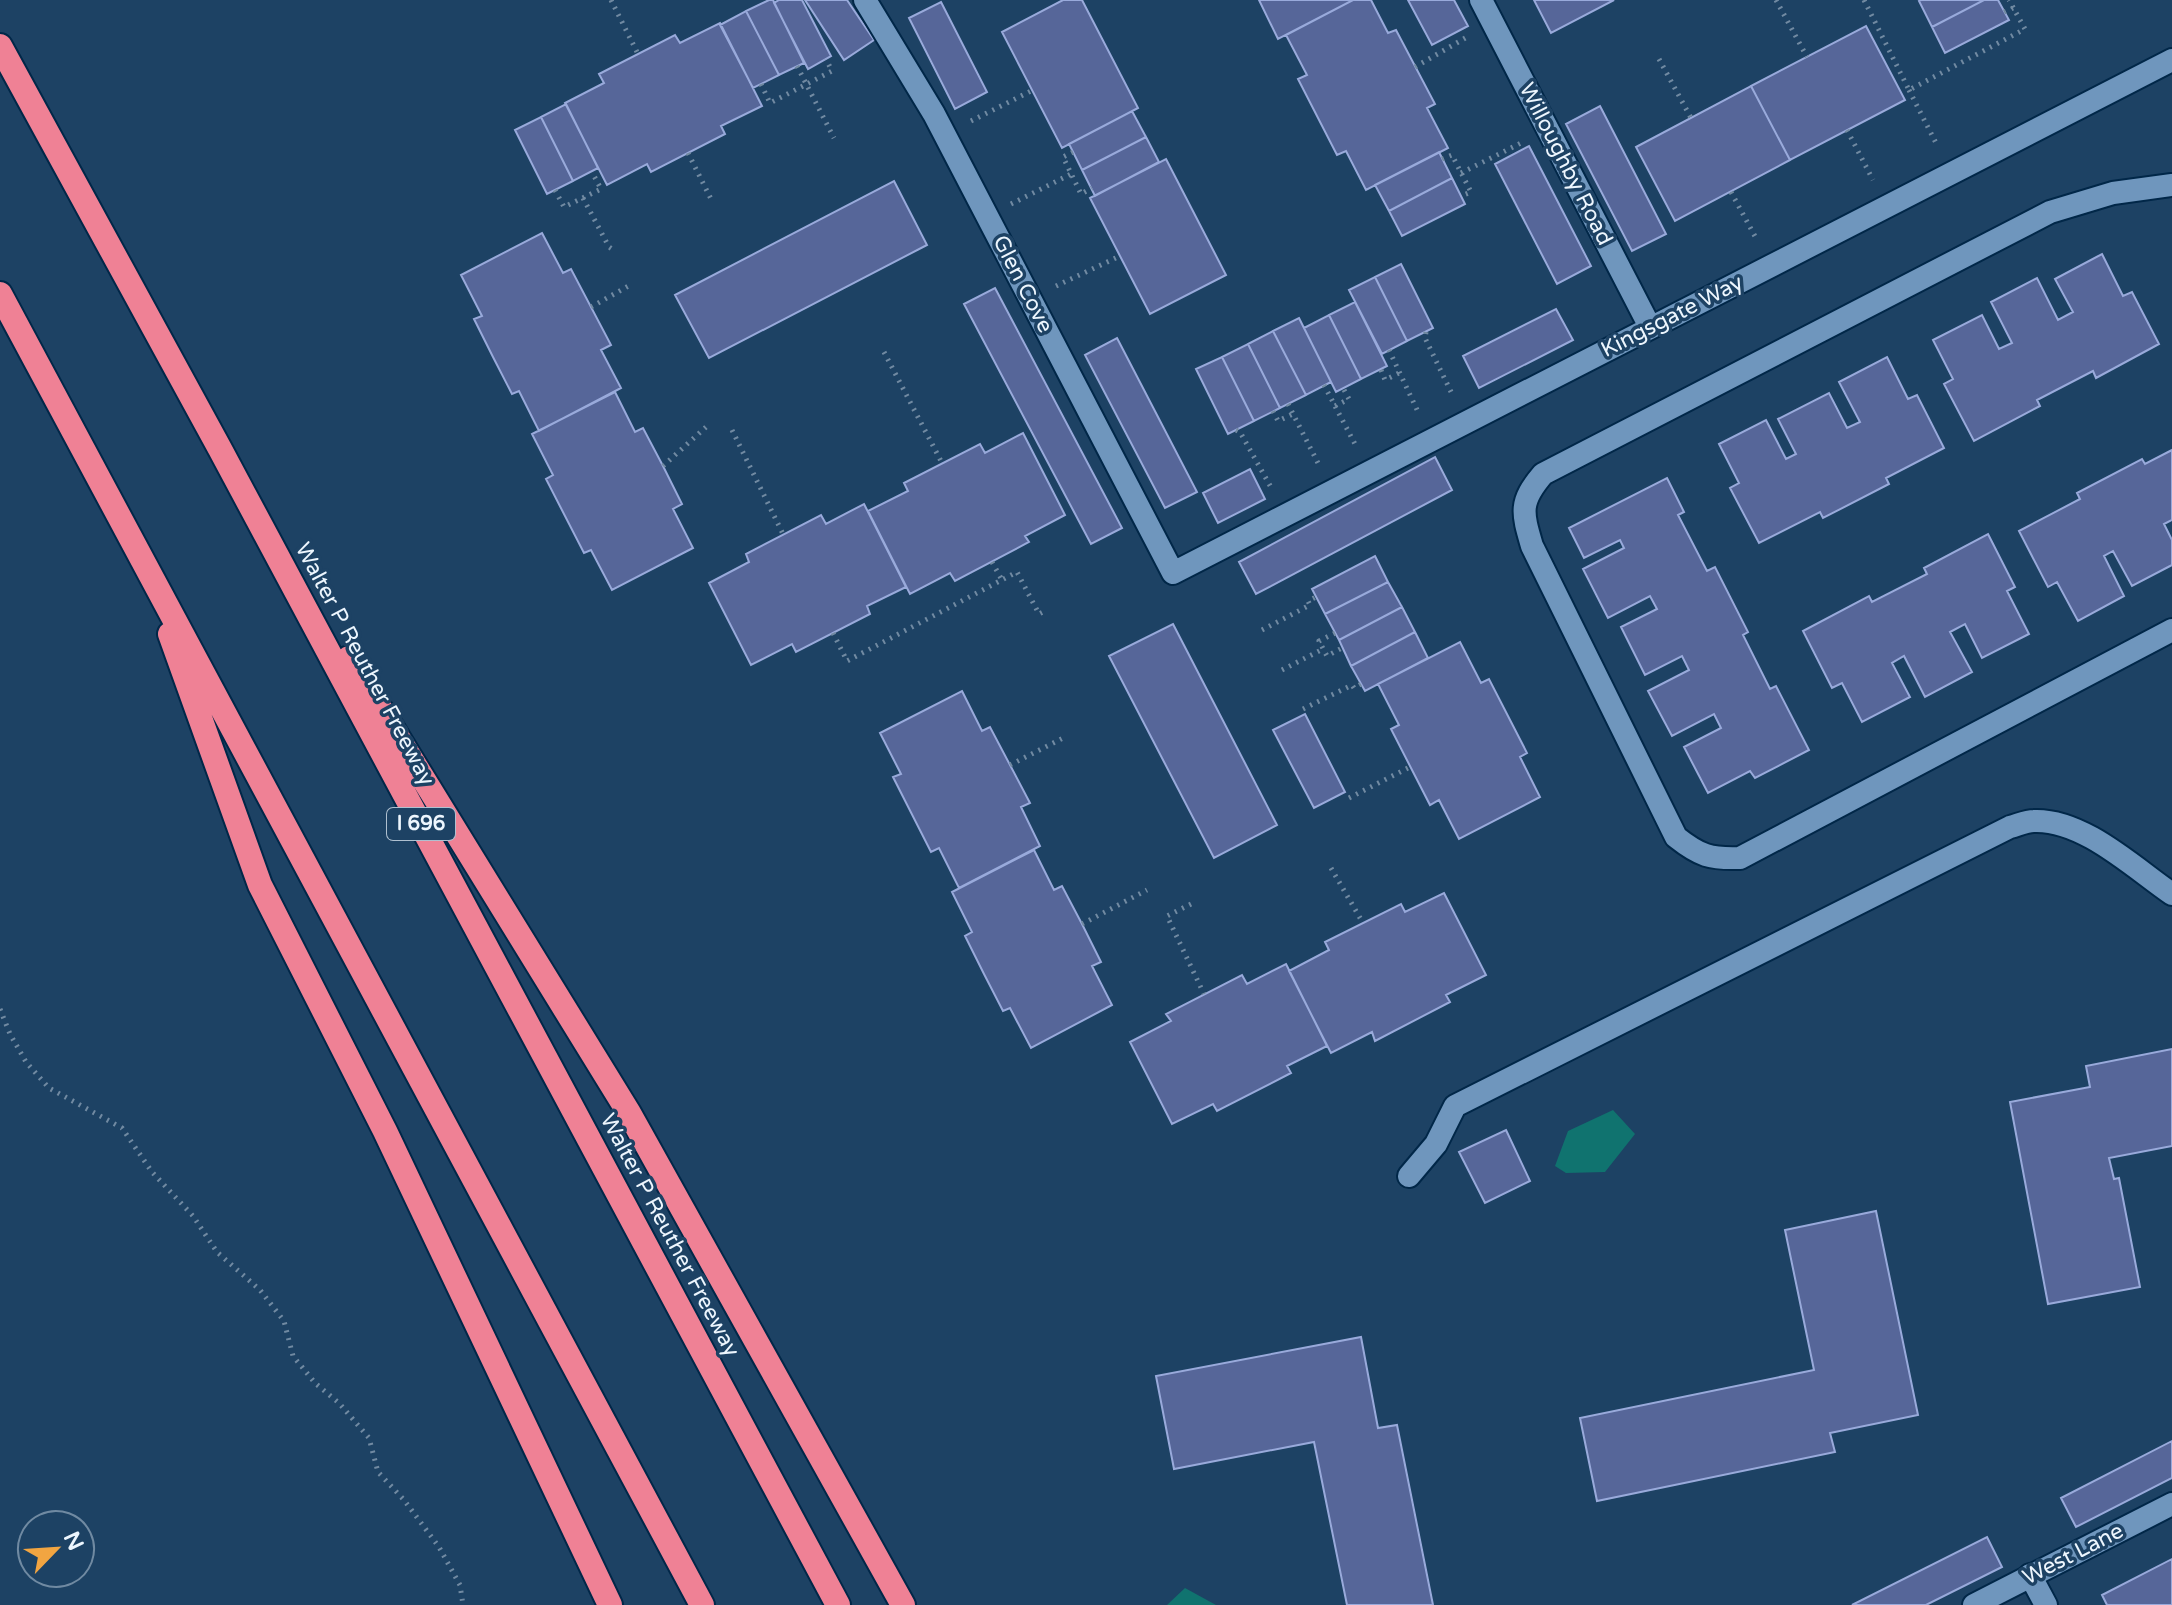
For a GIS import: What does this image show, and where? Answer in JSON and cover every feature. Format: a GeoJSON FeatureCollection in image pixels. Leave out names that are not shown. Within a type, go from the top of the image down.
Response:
{"type":"FeatureCollection","features":[{"type":"Feature","properties":{"kind":"highway","name":"Walter P Reuther Freeway"},"geometry":{"type":"LineString","coordinates":[[0,46],[220,449],[838,1605]]}},
{"type":"Feature","properties":{"kind":"highway"},"geometry":{"type":"LineString","coordinates":[[0,294],[702,1605]]}},
{"type":"Feature","properties":{"kind":"highway"},"geometry":{"type":"LineString","coordinates":[[220,449],[629,1113],[903,1605]]}},
{"type":"Feature","properties":{"kind":"highway"},"geometry":{"type":"LineString","coordinates":[[143,557],[260,885],[385,1131],[610,1605]]}},
{"type":"Feature","properties":{"kind":"street","name":"Glen Cove"},"geometry":{"type":"LineString","coordinates":[[865,0],[945,135],[1173,573]]}},
{"type":"Feature","properties":{"kind":"street","name":"Willoughby Road"},"geometry":{"type":"LineString","coordinates":[[1481,0],[1650,327]]}},
{"type":"Feature","properties":{"kind":"street","name":"Kingsgate Way"},"geometry":{"type":"LineString","coordinates":[[1173,573],[2172,60]]}},
{"type":"Feature","properties":{"kind":"street"},"geometry":{"type":"LineString","coordinates":[[2172,185],[2113,193],[2050,212],[1543,474],[1529,491],[1522,513],[1532,546],[1676,837],[1694,851],[1714,859],[1740,858],[2172,630]]}},
{"type":"Feature","properties":{"kind":"street"},"geometry":{"type":"LineString","coordinates":[[1409,1176],[1436,1144],[1455,1106],[2010,827],[2031,821],[2069,826],[2087,835],[2172,894]]}},
{"type":"Feature","properties":{"kind":"street","name":"West Lane"},"geometry":{"type":"LineString","coordinates":[[1974,1605],[2172,1504]]}},
{"type":"Feature","properties":{"kind":"street"},"geometry":{"type":"LineString","coordinates":[[2030,1575],[2046,1605]]}},
{"type":"Feature","properties":{"kind":"path"},"geometry":{"type":"LineString","coordinates":[[611,0],[638,54]]}},
{"type":"Feature","properties":{"kind":"path"},"geometry":{"type":"LineString","coordinates":[[1776,0],[1807,57]]}},
{"type":"Feature","properties":{"kind":"path"},"geometry":{"type":"LineString","coordinates":[[1864,0],[1951,173]]}},
{"type":"Feature","properties":{"kind":"path"},"geometry":{"type":"LineString","coordinates":[[1909,90],[2025,29],[2009,0]]}},
{"type":"Feature","properties":{"kind":"path"},"geometry":{"type":"LineString","coordinates":[[2004,12],[2013,8]]}},
{"type":"Feature","properties":{"kind":"path"},"geometry":{"type":"LineString","coordinates":[[1415,67],[1492,22]]}},
{"type":"Feature","properties":{"kind":"path"},"geometry":{"type":"LineString","coordinates":[[761,84],[770,103],[832,71],[826,59]]}},
{"type":"Feature","properties":{"kind":"path"},"geometry":{"type":"LineString","coordinates":[[1659,59],[1691,118]]}},
{"type":"Feature","properties":{"kind":"path"},"geometry":{"type":"LineString","coordinates":[[797,66],[834,138]]}},
{"type":"Feature","properties":{"kind":"path"},"geometry":{"type":"LineString","coordinates":[[945,135],[1033,90]]}},
{"type":"Feature","properties":{"kind":"path"},"geometry":{"type":"LineString","coordinates":[[1461,173],[1548,129]]}},
{"type":"Feature","properties":{"kind":"path"},"geometry":{"type":"LineString","coordinates":[[1847,130],[1886,206]]}},
{"type":"Feature","properties":{"kind":"path"},"geometry":{"type":"LineString","coordinates":[[1073,152],[1063,157],[1081,194],[1092,188]]}},
{"type":"Feature","properties":{"kind":"path"},"geometry":{"type":"LineString","coordinates":[[688,153],[712,201]]}},
{"type":"Feature","properties":{"kind":"path"},"geometry":{"type":"LineString","coordinates":[[1442,159],[1452,155],[1471,192],[1461,196]]}},
{"type":"Feature","properties":{"kind":"path"},"geometry":{"type":"LineString","coordinates":[[555,190],[564,207],[583,198],[601,189],[592,172]]}},
{"type":"Feature","properties":{"kind":"path"},"geometry":{"type":"LineString","coordinates":[[988,215],[1071,174]]}},
{"type":"Feature","properties":{"kind":"path"},"geometry":{"type":"LineString","coordinates":[[1731,192],[1770,266]]}},
{"type":"Feature","properties":{"kind":"path"},"geometry":{"type":"LineString","coordinates":[[583,198],[609,247],[615,251]]}},
{"type":"Feature","properties":{"kind":"path"},"geometry":{"type":"LineString","coordinates":[[1030,298],[1120,256]]}},
{"type":"Feature","properties":{"kind":"path"},"geometry":{"type":"LineString","coordinates":[[591,307],[632,284]]}},
{"type":"Feature","properties":{"kind":"path"},"geometry":{"type":"LineString","coordinates":[[1426,332],[1425,338],[1466,422]]}},
{"type":"Feature","properties":{"kind":"path"},"geometry":{"type":"LineString","coordinates":[[1389,350],[1431,440]]}},
{"type":"Feature","properties":{"kind":"path"},"geometry":{"type":"LineString","coordinates":[[884,352],[942,463]]}},
{"type":"Feature","properties":{"kind":"path"},"geometry":{"type":"LineString","coordinates":[[1381,370],[1385,380],[1399,373]]}},
{"type":"Feature","properties":{"kind":"path"},"geometry":{"type":"LineString","coordinates":[[1324,385],[1369,472]]}},
{"type":"Feature","properties":{"kind":"path"},"geometry":{"type":"LineString","coordinates":[[1335,406],[1349,399],[1343,388]]}},
{"type":"Feature","properties":{"kind":"path"},"geometry":{"type":"LineString","coordinates":[[1288,404],[1333,490]]}},
{"type":"Feature","properties":{"kind":"path"},"geometry":{"type":"LineString","coordinates":[[1273,411],[1278,421],[1293,414]]}},
{"type":"Feature","properties":{"kind":"path"},"geometry":{"type":"LineString","coordinates":[[663,466],[706,427]]}},
{"type":"Feature","properties":{"kind":"path"},"geometry":{"type":"LineString","coordinates":[[732,430],[783,534]]}},
{"type":"Feature","properties":{"kind":"path"},"geometry":{"type":"LineString","coordinates":[[1236,430],[1240,432],[1286,515]]}},
{"type":"Feature","properties":{"kind":"path"},"geometry":{"type":"LineString","coordinates":[[992,562],[1002,580]]}},
{"type":"Feature","properties":{"kind":"path"},"geometry":{"type":"LineString","coordinates":[[833,633],[847,661],[1017,572],[1039,614],[1043,612]]}},
{"type":"Feature","properties":{"kind":"path"},"geometry":{"type":"LineString","coordinates":[[1262,630],[1310,605],[1308,601],[1316,597]]}},
{"type":"Feature","properties":{"kind":"path"},"geometry":{"type":"LineString","coordinates":[[1335,633],[1319,641],[1327,656],[1342,648]]}},
{"type":"Feature","properties":{"kind":"path"},"geometry":{"type":"LineString","coordinates":[[1282,670],[1323,649]]}},
{"type":"Feature","properties":{"kind":"path"},"geometry":{"type":"LineString","coordinates":[[1303,709],[1352,685],[1354,688],[1361,684]]}},
{"type":"Feature","properties":{"kind":"path"},"geometry":{"type":"LineString","coordinates":[[1010,765],[1067,736]]}},
{"type":"Feature","properties":{"kind":"path"},"geometry":{"type":"LineString","coordinates":[[1349,798],[1410,767]]}},
{"type":"Feature","properties":{"kind":"path"},"geometry":{"type":"LineString","coordinates":[[1331,868],[1363,923]]}},
{"type":"Feature","properties":{"kind":"path"},"geometry":{"type":"LineString","coordinates":[[1082,924],[1147,890]]}},
{"type":"Feature","properties":{"kind":"path"},"geometry":{"type":"LineString","coordinates":[[1191,904],[1167,916],[1204,994]]}},
{"type":"Feature","properties":{"kind":"path"},"geometry":{"type":"LineString","coordinates":[[0,1009],[26,1062],[49,1088],[122,1128],[152,1172],[193,1216],[217,1252],[260,1290],[284,1321],[293,1356],[369,1438],[378,1472],[404,1500],[439,1547],[460,1585],[463,1605]]}},
{"type":"Feature","properties":{"kind":"shaded area"},"geometry":{"type":"Polygon","coordinates":[[[1613,1110],[1635,1134],[1605,1172],[1566,1173],[1555,1166],[1568,1131],[1613,1110]]]}},
{"type":"Feature","properties":{"kind":"shaded area"},"geometry":{"type":"Polygon","coordinates":[[[1185,1588],[1216,1605],[1167,1605],[1185,1588]]]}},
{"type":"Feature","properties":{"kind":"building"},"geometry":{"type":"Polygon","coordinates":[[[773,0],[804,63],[779,75],[746,11],[773,0]]]}},
{"type":"Feature","properties":{"kind":"building"},"geometry":{"type":"Polygon","coordinates":[[[779,0],[802,0],[831,56],[808,69],[774,3],[779,0]]]}},
{"type":"Feature","properties":{"kind":"building"},"geometry":{"type":"Polygon","coordinates":[[[805,0],[847,0],[874,40],[844,60],[805,0]]]}},
{"type":"Feature","properties":{"kind":"building"},"geometry":{"type":"Polygon","coordinates":[[[1063,0],[1082,0],[1138,108],[1062,148],[1002,32],[1063,0]]]}},
{"type":"Feature","properties":{"kind":"building"},"geometry":{"type":"Polygon","coordinates":[[[1259,0],[1353,0],[1278,39],[1259,0]]]}},
{"type":"Feature","properties":{"kind":"building"},"geometry":{"type":"Polygon","coordinates":[[[1353,0],[1371,0],[1388,33],[1396,30],[1435,104],[1427,108],[1448,148],[1366,190],[1346,151],[1337,155],[1298,79],[1307,75],[1286,35],[1353,0]]]}},
{"type":"Feature","properties":{"kind":"building"},"geometry":{"type":"Polygon","coordinates":[[[1408,0],[1454,0],[1468,26],[1432,45],[1408,0]]]}},
{"type":"Feature","properties":{"kind":"building"},"geometry":{"type":"Polygon","coordinates":[[[1534,0],[1614,0],[1551,33],[1534,0]]]}},
{"type":"Feature","properties":{"kind":"building"},"geometry":{"type":"Polygon","coordinates":[[[1921,0],[1984,0],[1932,27],[1921,0]]]}},
{"type":"Feature","properties":{"kind":"building"},"geometry":{"type":"Polygon","coordinates":[[[1984,0],[1998,0],[2009,20],[1945,53],[1932,27],[1984,0]]]}},
{"type":"Feature","properties":{"kind":"building"},"geometry":{"type":"Polygon","coordinates":[[[941,2],[987,92],[955,109],[909,18],[941,2]]]}},
{"type":"Feature","properties":{"kind":"building"},"geometry":{"type":"Polygon","coordinates":[[[746,11],[779,75],[753,88],[720,25],[746,11]]]}},
{"type":"Feature","properties":{"kind":"building"},"geometry":{"type":"Polygon","coordinates":[[[720,23],[762,106],[721,126],[725,134],[651,172],[647,164],[607,185],[565,103],[604,83],[599,74],[675,35],[680,43],[720,23]]]}},
{"type":"Feature","properties":{"kind":"building"},"geometry":{"type":"Polygon","coordinates":[[[1866,26],[1905,100],[1790,160],[1751,86],[1866,26]]]}},
{"type":"Feature","properties":{"kind":"building"},"geometry":{"type":"Polygon","coordinates":[[[1751,86],[1790,160],[1675,221],[1636,147],[1751,86]]]}},
{"type":"Feature","properties":{"kind":"building"},"geometry":{"type":"Polygon","coordinates":[[[566,104],[598,168],[573,181],[541,117],[566,104]]]}},
{"type":"Feature","properties":{"kind":"building"},"geometry":{"type":"Polygon","coordinates":[[[1600,106],[1666,234],[1632,251],[1566,124],[1600,106]]]}},
{"type":"Feature","properties":{"kind":"building"},"geometry":{"type":"Polygon","coordinates":[[[1132,111],[1146,137],[1082,170],[1069,144],[1132,111]]]}},
{"type":"Feature","properties":{"kind":"building"},"geometry":{"type":"Polygon","coordinates":[[[541,117],[573,181],[547,194],[515,130],[541,117]]]}},
{"type":"Feature","properties":{"kind":"building"},"geometry":{"type":"Polygon","coordinates":[[[1146,137],[1159,162],[1095,196],[1082,170],[1146,137]]]}},
{"type":"Feature","properties":{"kind":"building"},"geometry":{"type":"Polygon","coordinates":[[[1529,146],[1591,266],[1557,284],[1495,164],[1529,146]]]}},
{"type":"Feature","properties":{"kind":"building"},"geometry":{"type":"Polygon","coordinates":[[[1439,152],[1452,178],[1389,211],[1375,185],[1439,152]]]}},
{"type":"Feature","properties":{"kind":"building"},"geometry":{"type":"Polygon","coordinates":[[[1166,159],[1226,275],[1150,314],[1090,198],[1166,159]]]}},
{"type":"Feature","properties":{"kind":"building"},"geometry":{"type":"Polygon","coordinates":[[[1452,178],[1465,204],[1402,236],[1389,211],[1452,178]]]}},
{"type":"Feature","properties":{"kind":"building"},"geometry":{"type":"Polygon","coordinates":[[[894,181],[927,245],[709,358],[675,295],[894,181]]]}},
{"type":"Feature","properties":{"kind":"building"},"geometry":{"type":"Polygon","coordinates":[[[542,233],[563,273],[571,269],[611,345],[601,350],[621,388],[539,431],[519,391],[512,394],[474,319],[482,316],[461,275],[542,233]]]}},
{"type":"Feature","properties":{"kind":"building"},"geometry":{"type":"Polygon","coordinates":[[[2102,254],[2123,296],[2132,292],[2159,344],[2096,378],[2093,371],[2037,400],[2040,406],[1974,441],[1944,384],[1953,379],[1933,340],[1982,315],[1999,349],[2012,343],[1991,302],[2037,278],[2058,320],[2073,312],[2055,279],[2102,254]]]}},
{"type":"Feature","properties":{"kind":"building"},"geometry":{"type":"Polygon","coordinates":[[[1401,264],[1433,328],[1407,341],[1375,277],[1401,264]]]}},
{"type":"Feature","properties":{"kind":"building"},"geometry":{"type":"Polygon","coordinates":[[[1375,277],[1407,341],[1382,354],[1349,290],[1375,277]]]}},
{"type":"Feature","properties":{"kind":"building"},"geometry":{"type":"Polygon","coordinates":[[[995,288],[1122,528],[1091,544],[964,304],[995,288]]]}},
{"type":"Feature","properties":{"kind":"building"},"geometry":{"type":"Polygon","coordinates":[[[1355,302],[1387,366],[1361,379],[1329,315],[1355,302]]]}},
{"type":"Feature","properties":{"kind":"building"},"geometry":{"type":"Polygon","coordinates":[[[1556,309],[1573,340],[1479,388],[1463,356],[1556,309]]]}},
{"type":"Feature","properties":{"kind":"building"},"geometry":{"type":"Polygon","coordinates":[[[1329,315],[1361,379],[1336,392],[1304,328],[1329,315]]]}},
{"type":"Feature","properties":{"kind":"building"},"geometry":{"type":"Polygon","coordinates":[[[1299,318],[1331,382],[1306,395],[1273,331],[1299,318]]]}},
{"type":"Feature","properties":{"kind":"building"},"geometry":{"type":"Polygon","coordinates":[[[1273,331],[1306,395],[1280,408],[1248,344],[1273,331]]]}},
{"type":"Feature","properties":{"kind":"building"},"geometry":{"type":"Polygon","coordinates":[[[1117,338],[1197,492],[1165,508],[1085,355],[1117,338]]]}},
{"type":"Feature","properties":{"kind":"building"},"geometry":{"type":"Polygon","coordinates":[[[1248,344],[1280,408],[1254,421],[1222,357],[1248,344]]]}},
{"type":"Feature","properties":{"kind":"building"},"geometry":{"type":"Polygon","coordinates":[[[1222,357],[1254,421],[1228,434],[1196,369],[1222,357]]]}},
{"type":"Feature","properties":{"kind":"building"},"geometry":{"type":"Polygon","coordinates":[[[1887,357],[1908,399],[1917,395],[1944,448],[1886,478],[1889,484],[1823,518],[1820,512],[1759,543],[1730,488],[1739,483],[1719,444],[1766,420],[1786,459],[1796,454],[1778,419],[1829,393],[1847,428],[1860,422],[1839,382],[1887,357]]]}},
{"type":"Feature","properties":{"kind":"building"},"geometry":{"type":"Polygon","coordinates":[[[615,392],[635,432],[643,428],[682,504],[673,509],[693,548],[612,590],[591,550],[584,553],[546,479],[553,475],[532,434],[615,392]]]}},
{"type":"Feature","properties":{"kind":"building"},"geometry":{"type":"Polygon","coordinates":[[[1023,433],[1065,515],[1025,536],[1029,542],[955,581],[950,573],[910,594],[868,511],[908,491],[904,483],[980,444],[985,453],[1023,433]]]}},
{"type":"Feature","properties":{"kind":"building"},"geometry":{"type":"Polygon","coordinates":[[[2172,450],[2172,520],[2164,524],[2172,540],[2172,565],[2132,586],[2113,551],[2104,556],[2124,596],[2078,621],[2057,582],[2048,587],[2019,531],[2080,499],[2077,493],[2142,459],[2145,464],[2172,450]]]}},
{"type":"Feature","properties":{"kind":"building"},"geometry":{"type":"Polygon","coordinates":[[[1435,457],[1452,490],[1256,594],[1239,562],[1435,457]]]}},
{"type":"Feature","properties":{"kind":"building"},"geometry":{"type":"Polygon","coordinates":[[[1250,469],[1265,499],[1218,523],[1203,493],[1250,469]]]}},
{"type":"Feature","properties":{"kind":"building"},"geometry":{"type":"Polygon","coordinates":[[[1667,478],[1684,512],[1678,515],[1707,571],[1715,567],[1748,632],[1743,635],[1770,689],[1776,686],[1809,750],[1755,778],[1750,771],[1708,793],[1684,747],[1721,728],[1714,714],[1672,736],[1648,691],[1689,670],[1682,656],[1645,675],[1621,627],[1657,609],[1650,596],[1608,618],[1583,569],[1624,548],[1620,540],[1584,558],[1569,528],[1667,478]]]}},
{"type":"Feature","properties":{"kind":"building"},"geometry":{"type":"Polygon","coordinates":[[[864,504],[906,587],[867,606],[870,614],[796,652],[792,644],[751,665],[709,583],[749,562],[746,554],[821,515],[826,524],[864,504]]]}},
{"type":"Feature","properties":{"kind":"building"},"geometry":{"type":"Polygon","coordinates":[[[1988,534],[2015,587],[2007,591],[2029,634],[1982,658],[1965,624],[1950,632],[1972,672],[1925,697],[1904,656],[1892,663],[1910,697],[1862,722],[1842,683],[1832,688],[1803,631],[1869,596],[1872,602],[1927,574],[1924,568],[1988,534]]]}},
{"type":"Feature","properties":{"kind":"building"},"geometry":{"type":"Polygon","coordinates":[[[1375,556],[1388,582],[1325,614],[1312,589],[1375,556]]]}},
{"type":"Feature","properties":{"kind":"building"},"geometry":{"type":"Polygon","coordinates":[[[1388,582],[1402,607],[1339,640],[1325,614],[1388,582]]]}},
{"type":"Feature","properties":{"kind":"building"},"geometry":{"type":"Polygon","coordinates":[[[1402,607],[1415,632],[1351,666],[1339,640],[1402,607]]]}},
{"type":"Feature","properties":{"kind":"building"},"geometry":{"type":"Polygon","coordinates":[[[1173,624],[1277,825],[1214,858],[1109,656],[1173,624]]]}},
{"type":"Feature","properties":{"kind":"building"},"geometry":{"type":"Polygon","coordinates":[[[1415,632],[1428,658],[1365,691],[1351,666],[1415,632]]]}},
{"type":"Feature","properties":{"kind":"building"},"geometry":{"type":"Polygon","coordinates":[[[1460,642],[1481,683],[1489,679],[1527,753],[1520,757],[1540,797],[1459,839],[1439,800],[1430,805],[1391,729],[1399,725],[1378,684],[1460,642]]]}},
{"type":"Feature","properties":{"kind":"building"},"geometry":{"type":"Polygon","coordinates":[[[962,691],[982,731],[990,727],[1030,803],[1021,807],[1040,846],[959,888],[939,848],[931,852],[893,777],[901,774],[880,733],[962,691]]]}},
{"type":"Feature","properties":{"kind":"building"},"geometry":{"type":"Polygon","coordinates":[[[1305,714],[1345,792],[1314,808],[1273,730],[1305,714]]]}},
{"type":"Feature","properties":{"kind":"building"},"geometry":{"type":"Polygon","coordinates":[[[1034,850],[1054,890],[1062,886],[1082,924],[1101,962],[1092,966],[1112,1005],[1031,1048],[1010,1008],[1003,1011],[984,974],[965,936],[972,932],[952,892],[1034,850]]]}},
{"type":"Feature","properties":{"kind":"building"},"geometry":{"type":"Polygon","coordinates":[[[1444,893],[1486,975],[1446,995],[1450,1002],[1375,1041],[1372,1032],[1331,1053],[1289,971],[1329,950],[1325,942],[1401,904],[1405,912],[1444,893]]]}},
{"type":"Feature","properties":{"kind":"building"},"geometry":{"type":"Polygon","coordinates":[[[1286,964],[1327,1046],[1287,1066],[1291,1073],[1217,1111],[1213,1104],[1172,1124],[1130,1042],[1171,1021],[1166,1014],[1242,975],[1247,984],[1286,964]]]}},
{"type":"Feature","properties":{"kind":"building"},"geometry":{"type":"Polygon","coordinates":[[[2172,1049],[2172,1146],[2109,1158],[2114,1179],[2119,1178],[2140,1287],[2048,1304],[2010,1102],[2090,1087],[2086,1066],[2172,1049]]]}},
{"type":"Feature","properties":{"kind":"building"},"geometry":{"type":"Polygon","coordinates":[[[1506,1130],[1530,1181],[1485,1203],[1459,1152],[1506,1130]]]}},
{"type":"Feature","properties":{"kind":"building"},"geometry":{"type":"Polygon","coordinates":[[[1876,1211],[1918,1415],[1830,1433],[1835,1452],[1597,1501],[1580,1418],[1814,1370],[1785,1230],[1876,1211]]]}},
{"type":"Feature","properties":{"kind":"building"},"geometry":{"type":"Polygon","coordinates":[[[1361,1337],[1378,1428],[1397,1425],[1433,1605],[1347,1605],[1314,1442],[1174,1469],[1156,1376],[1361,1337]]]}},
{"type":"Feature","properties":{"kind":"building"},"geometry":{"type":"Polygon","coordinates":[[[2172,1441],[2172,1478],[2076,1527],[2061,1498],[2172,1441]]]}},
{"type":"Feature","properties":{"kind":"building"},"geometry":{"type":"Polygon","coordinates":[[[1987,1537],[2002,1567],[1926,1605],[1852,1605],[1987,1537]]]}},
{"type":"Feature","properties":{"kind":"building"},"geometry":{"type":"Polygon","coordinates":[[[2172,1559],[2172,1605],[2107,1605],[2102,1595],[2172,1559]]]}}]}
